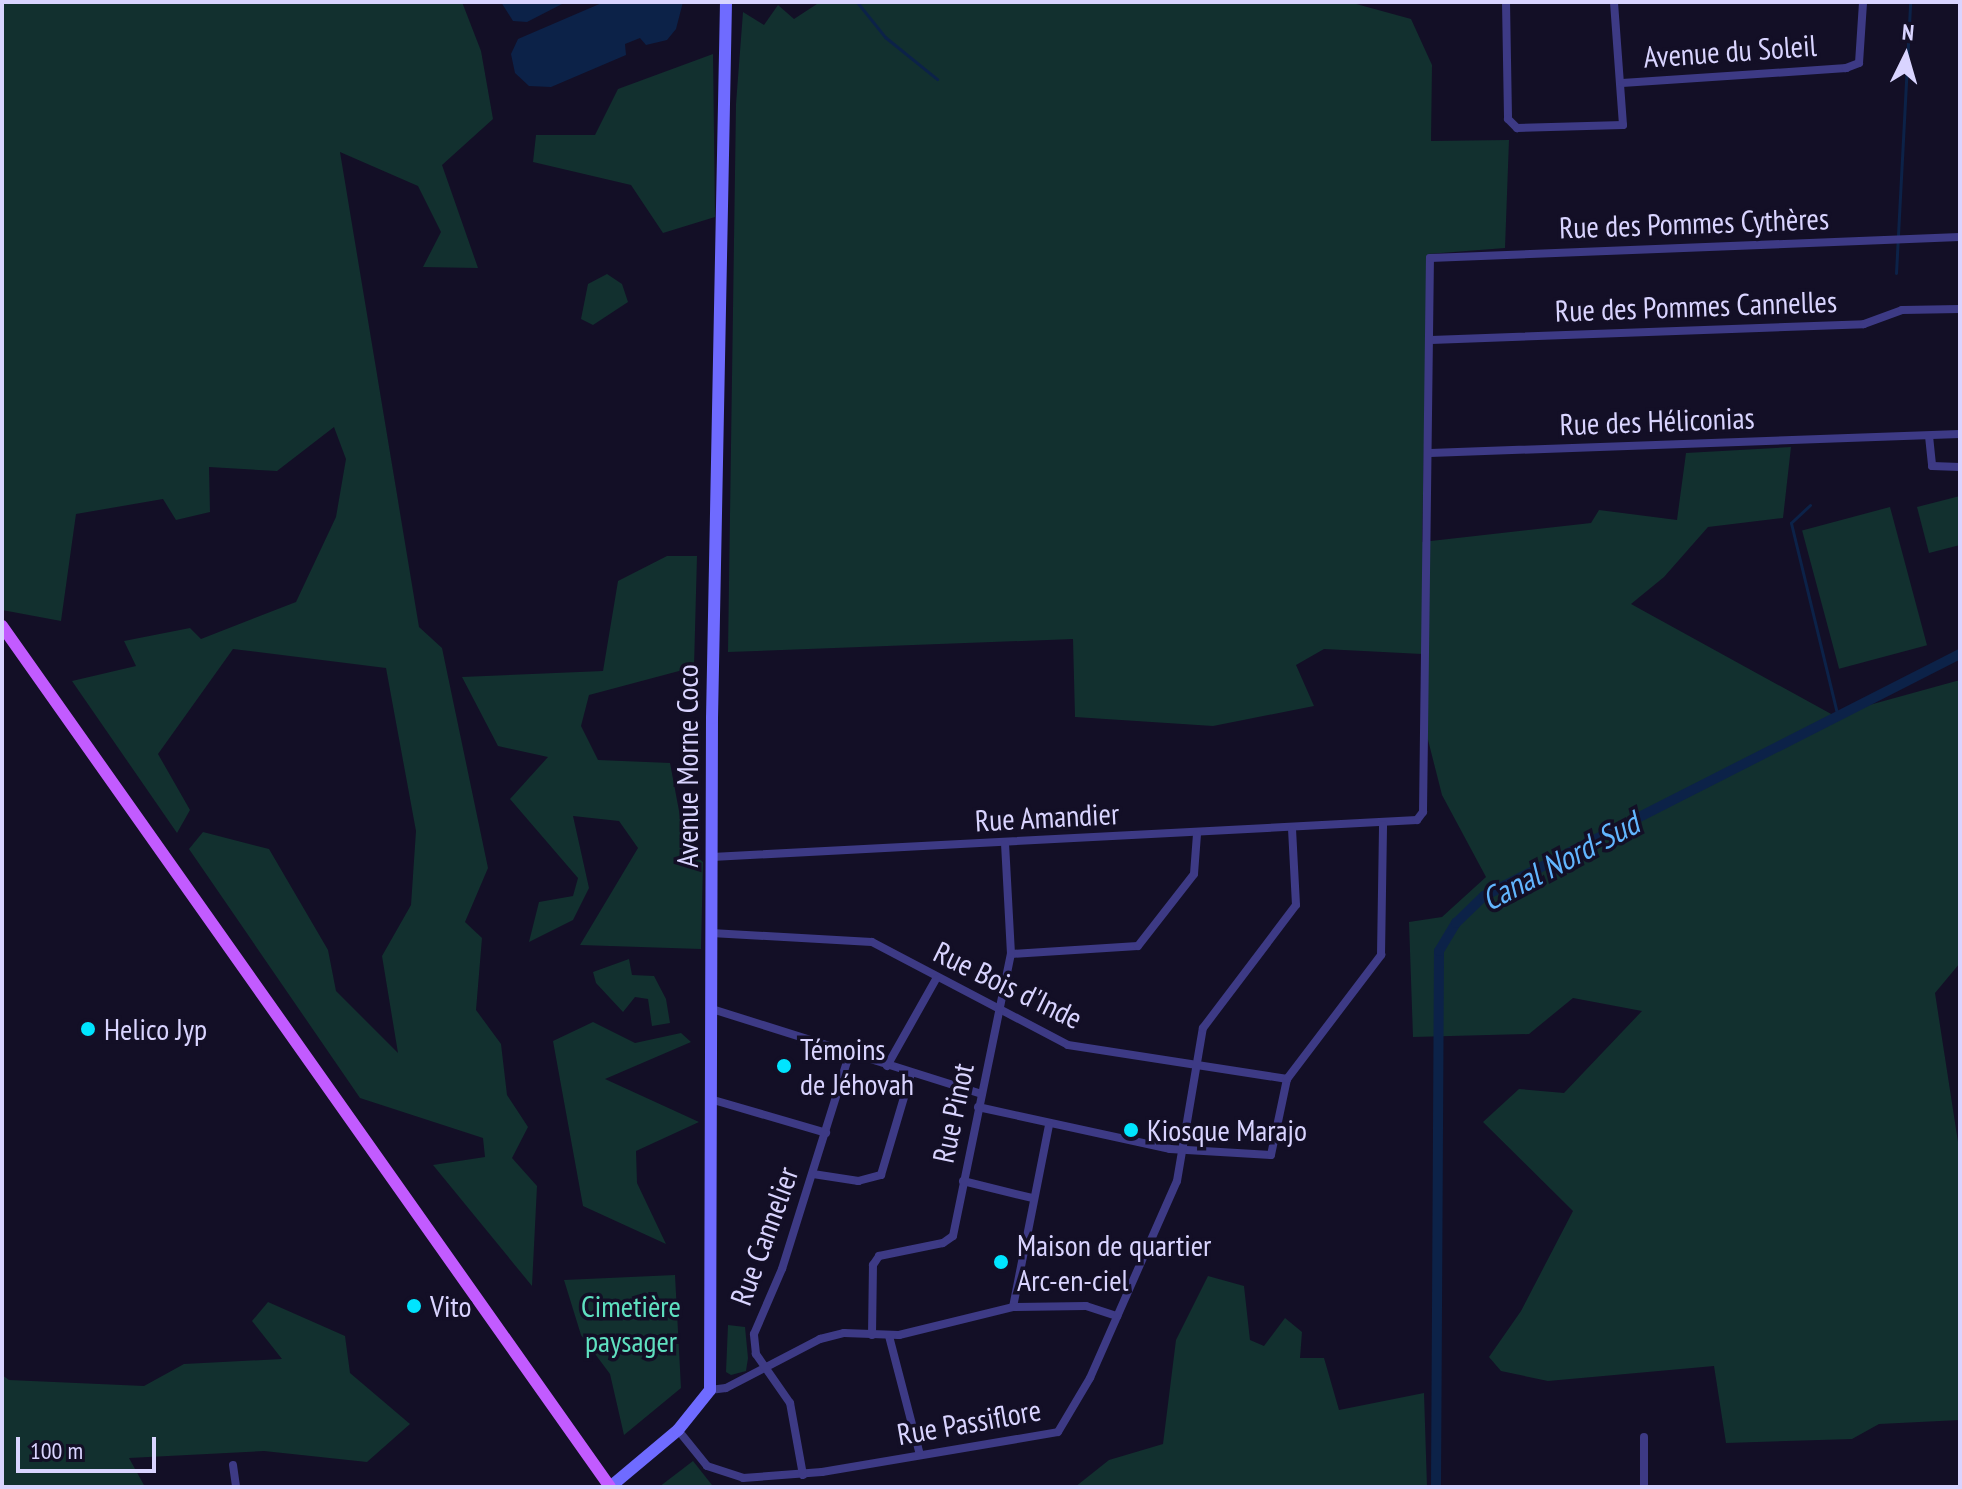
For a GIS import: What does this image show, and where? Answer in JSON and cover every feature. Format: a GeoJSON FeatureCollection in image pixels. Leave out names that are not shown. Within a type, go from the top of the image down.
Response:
{"type":"FeatureCollection","features":[{"type":"Feature","properties":{"kind":"main road"},"geometry":{"type":"LineString","coordinates":[[2,626],[610,1487]]}},
{"type":"Feature","properties":{"kind":"street","name":"Avenue Morne Coco"},"geometry":{"type":"LineString","coordinates":[[710,1390],[711,933],[726,2]]}},
{"type":"Feature","properties":{"kind":"street"},"geometry":{"type":"LineString","coordinates":[[1506,2],[1511,125],[1623,125],[1622,83]]}},
{"type":"Feature","properties":{"kind":"street","name":"Avenue du Soleil"},"geometry":{"type":"LineString","coordinates":[[1614,2],[1622,83],[1846,68],[1859,63],[1863,2]]}},
{"type":"Feature","properties":{"kind":"street","name":"Rue des Pommes Cythères"},"geometry":{"type":"LineString","coordinates":[[1431,340],[1430,258],[1960,237]]}},
{"type":"Feature","properties":{"kind":"street","name":"Rue des Pommes Cannelles"},"geometry":{"type":"LineString","coordinates":[[1431,340],[1864,324],[1894,313],[1960,309]]}},
{"type":"Feature","properties":{"kind":"street"},"geometry":{"type":"LineString","coordinates":[[1430,453],[1431,340]]}},
{"type":"Feature","properties":{"kind":"street","name":"Rue des Héliconias"},"geometry":{"type":"LineString","coordinates":[[1430,453],[1960,434]]}},
{"type":"Feature","properties":{"kind":"street"},"geometry":{"type":"LineString","coordinates":[[1929,436],[1932,466],[1960,467]]}},
{"type":"Feature","properties":{"kind":"street","name":"Rue Amandier"},"geometry":{"type":"LineString","coordinates":[[712,857],[1409,823],[1423,812],[1430,453]]}},
{"type":"Feature","properties":{"kind":"street"},"geometry":{"type":"LineString","coordinates":[[978,1107],[1049,1125],[1181,1150],[1271,1155],[1287,1079],[1381,955],[1383,825]]}},
{"type":"Feature","properties":{"kind":"street","name":"Rue Passiflore"},"geometry":{"type":"LineString","coordinates":[[678,1430],[707,1466],[729,1476],[803,1475],[1058,1432],[1069,1420],[1177,1181],[1194,1066],[1203,1028],[1296,905],[1292,829]]}},
{"type":"Feature","properties":{"kind":"street"},"geometry":{"type":"LineString","coordinates":[[1011,954],[1138,946],[1194,874],[1197,834]]}},
{"type":"Feature","properties":{"kind":"street","name":"Rue Pinot"},"geometry":{"type":"LineString","coordinates":[[872,1335],[873,1265],[879,1256],[943,1243],[953,1236],[1011,954],[1005,843]]}},
{"type":"Feature","properties":{"kind":"street","name":"Rue Bois d'Inde"},"geometry":{"type":"LineString","coordinates":[[711,933],[872,942],[936,979],[1068,1045],[1287,1079]]}},
{"type":"Feature","properties":{"kind":"street"},"geometry":{"type":"LineString","coordinates":[[887,1066],[936,979]]}},
{"type":"Feature","properties":{"kind":"street"},"geometry":{"type":"LineString","coordinates":[[712,1009],[849,1055],[981,1094]]}},
{"type":"Feature","properties":{"kind":"street","name":"Rue Cannelier"},"geometry":{"type":"LineString","coordinates":[[803,1475],[790,1403],[764,1367],[754,1334],[813,1174],[849,1055]]}},
{"type":"Feature","properties":{"kind":"street"},"geometry":{"type":"LineString","coordinates":[[813,1174],[858,1181],[881,1175],[911,1074]]}},
{"type":"Feature","properties":{"kind":"street"},"geometry":{"type":"LineString","coordinates":[[710,1099],[826,1133]]}},
{"type":"Feature","properties":{"kind":"street"},"geometry":{"type":"LineString","coordinates":[[1013,1307],[1032,1198],[1049,1125]]}},
{"type":"Feature","properties":{"kind":"street"},"geometry":{"type":"LineString","coordinates":[[963,1181],[1032,1198]]}},
{"type":"Feature","properties":{"kind":"street"},"geometry":{"type":"LineString","coordinates":[[610,1487],[678,1430],[710,1390],[726,1388],[820,1339],[889,1336],[1013,1307],[1086,1306],[1117,1316]]}},
{"type":"Feature","properties":{"kind":"street"},"geometry":{"type":"LineString","coordinates":[[889,1336],[920,1455]]}},
{"type":"Feature","properties":{"kind":"street"},"geometry":{"type":"LineString","coordinates":[[1644,1437],[1644,1487]]}},
{"type":"Feature","properties":{"kind":"street"},"geometry":{"type":"LineString","coordinates":[[233,1465],[236,1487]]}},
{"type":"Feature","properties":{"kind":"green space"},"geometry":{"type":"Polygon","coordinates":[[[2,2],[462,2],[481,51],[493,119],[442,165],[478,268],[423,267],[441,232],[418,186],[340,152],[419,627],[442,648],[488,868],[465,922],[482,938],[476,1010],[501,1044],[507,1095],[528,1127],[512,1158],[537,1186],[532,1286],[433,1165],[485,1157],[483,1138],[360,1098],[189,849],[203,832],[269,849],[328,950],[336,991],[398,1053],[382,956],[411,905],[416,831],[386,668],[233,649],[158,754],[190,810],[177,833],[72,681],[136,666],[124,641],[190,628],[201,639],[296,602],[336,517],[346,459],[334,427],[277,471],[209,467],[210,512],[176,520],[163,499],[76,514],[61,621],[2,610],[2,2]]]}},
{"type":"Feature","properties":{"kind":"green space"},"geometry":{"type":"Polygon","coordinates":[[[820,2],[1349,2],[1411,19],[1432,65],[1431,141],[1509,140],[1505,248],[1428,254],[1422,542],[1591,523],[1599,510],[1677,520],[1686,453],[1791,447],[1783,518],[1708,527],[1664,577],[1631,604],[1833,715],[1960,680],[1960,963],[1935,993],[1958,1142],[1960,1420],[1879,1424],[1852,1439],[1726,1443],[1714,1366],[1548,1381],[1501,1371],[1489,1357],[1521,1311],[1573,1211],[1483,1122],[1519,1089],[1564,1093],[1642,1011],[1573,998],[1529,1034],[1413,1037],[1409,922],[1442,917],[1486,877],[1442,795],[1425,728],[1422,654],[1324,649],[1296,665],[1314,706],[1213,726],[1075,717],[1073,639],[728,652],[736,104],[743,12],[764,25],[778,5],[794,19],[820,2]]]}},
{"type":"Feature","properties":{"kind":"green space"},"geometry":{"type":"Polygon","coordinates":[[[713,54],[715,217],[663,233],[631,185],[533,162],[536,135],[595,135],[618,89],[713,54]]]}},
{"type":"Feature","properties":{"kind":"green space"},"geometry":{"type":"Polygon","coordinates":[[[607,274],[622,284],[628,302],[593,325],[581,319],[588,284],[607,274]]]}},
{"type":"Feature","properties":{"kind":"green space"},"geometry":{"type":"Polygon","coordinates":[[[1960,496],[1960,545],[1929,553],[1917,507],[1960,496]]]}},
{"type":"Feature","properties":{"kind":"green space"},"geometry":{"type":"Polygon","coordinates":[[[1890,507],[1927,645],[1839,669],[1802,531],[1890,507]]]}},
{"type":"Feature","properties":{"kind":"green space"},"geometry":{"type":"Polygon","coordinates":[[[667,556],[697,556],[694,667],[589,695],[581,726],[598,760],[670,763],[686,848],[703,862],[701,949],[580,945],[638,848],[619,821],[573,816],[589,888],[573,920],[529,942],[539,902],[573,896],[578,878],[510,799],[548,757],[498,746],[462,677],[603,671],[618,581],[667,556]]]}},
{"type":"Feature","properties":{"kind":"green space"},"geometry":{"type":"Polygon","coordinates":[[[629,959],[632,975],[654,976],[666,999],[670,1023],[652,1026],[648,999],[635,997],[623,1012],[596,983],[593,972],[629,959]]]}},
{"type":"Feature","properties":{"kind":"green space"},"geometry":{"type":"Polygon","coordinates":[[[593,1022],[635,1043],[681,1033],[691,1042],[605,1079],[699,1122],[636,1151],[637,1183],[666,1244],[583,1206],[553,1041],[593,1022]]]}},
{"type":"Feature","properties":{"kind":"green space","name":"Cimetière paysager"},"geometry":{"type":"Polygon","coordinates":[[[675,1275],[681,1388],[624,1435],[610,1374],[581,1335],[564,1280],[675,1275]]]}},
{"type":"Feature","properties":{"kind":"green space"},"geometry":{"type":"Polygon","coordinates":[[[1208,1276],[1244,1286],[1250,1340],[1264,1346],[1285,1318],[1302,1332],[1300,1358],[1324,1358],[1339,1410],[1424,1393],[1427,1487],[1075,1487],[1109,1460],[1163,1444],[1176,1340],[1208,1276]]]}},
{"type":"Feature","properties":{"kind":"green space"},"geometry":{"type":"Polygon","coordinates":[[[268,1302],[345,1336],[350,1373],[410,1424],[367,1462],[264,1451],[129,1458],[145,1487],[2,1487],[2,1375],[9,1380],[144,1386],[184,1364],[282,1359],[252,1321],[268,1302]]]}},
{"type":"Feature","properties":{"kind":"green space"},"geometry":{"type":"Polygon","coordinates":[[[728,1325],[745,1327],[748,1358],[746,1371],[731,1375],[726,1372],[728,1325]]]}},
{"type":"Feature","properties":{"kind":"green space"},"geometry":{"type":"Polygon","coordinates":[[[693,1461],[712,1485],[659,1487],[693,1461]]]}},
{"type":"Feature","properties":{"kind":"water"},"geometry":{"type":"Polygon","coordinates":[[[501,2],[564,3],[527,22],[513,21],[501,2]]]}},
{"type":"Feature","properties":{"kind":"water"},"geometry":{"type":"Polygon","coordinates":[[[604,2],[683,2],[676,29],[667,40],[646,45],[640,38],[625,44],[626,55],[551,87],[529,86],[515,73],[511,54],[518,39],[604,2]]]}},
{"type":"Feature","properties":{"kind":"waterway"},"geometry":{"type":"LineString","coordinates":[[857,2],[885,37],[937,79]]}},
{"type":"Feature","properties":{"kind":"waterway"},"geometry":{"type":"LineString","coordinates":[[1896,273],[1910,2]]}},
{"type":"Feature","properties":{"kind":"waterway"},"geometry":{"type":"LineString","coordinates":[[1810,505],[1791,523],[1837,713]]}},
{"type":"Feature","properties":{"kind":"waterway","name":"Canal Nord-Sud"},"geometry":{"type":"LineString","coordinates":[[1436,1487],[1439,951],[1456,923],[1484,896],[1960,654]]}},
{"type":"Feature","properties":{"kind":"place","name":"Helico Jyp"},"geometry":{"type":"Point","coordinates":[88,1029]}},
{"type":"Feature","properties":{"kind":"place","name":"Témoins de Jéhovah"},"geometry":{"type":"Point","coordinates":[784,1066]}},
{"type":"Feature","properties":{"kind":"place","name":"Kiosque Marajo"},"geometry":{"type":"Point","coordinates":[1131,1130]}},
{"type":"Feature","properties":{"kind":"place","name":"Maison de quartier Arc-en-ciel"},"geometry":{"type":"Point","coordinates":[1001,1262]}},
{"type":"Feature","properties":{"kind":"place","name":"Vito"},"geometry":{"type":"Point","coordinates":[414,1306]}}]}
